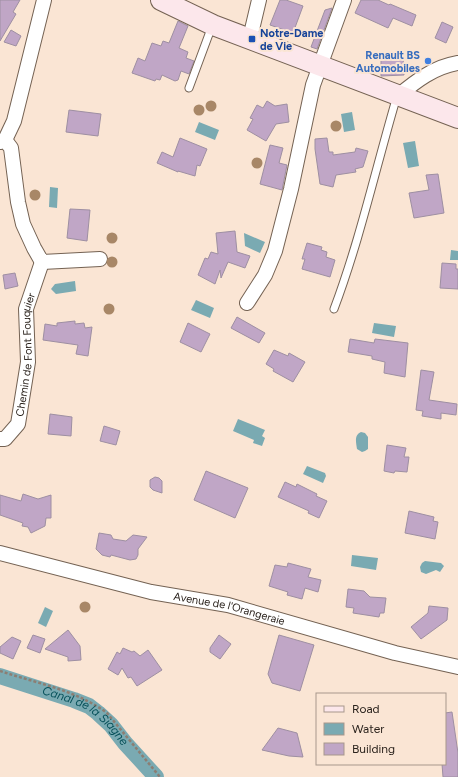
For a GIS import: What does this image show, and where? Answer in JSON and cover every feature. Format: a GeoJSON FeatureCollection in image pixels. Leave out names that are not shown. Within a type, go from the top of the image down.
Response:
{"type":"FeatureCollection","features":[{"type":"Feature","properties":{"kind":"main road"},"geometry":{"type":"LineString","coordinates":[[161,0],[213,25],[458,118]]}},
{"type":"Feature","properties":{"kind":"street"},"geometry":{"type":"LineString","coordinates":[[44,0],[14,121],[3,141],[11,148],[18,202],[23,224],[42,262],[100,259]]}},
{"type":"Feature","properties":{"kind":"street"},"geometry":{"type":"LineString","coordinates":[[250,38],[259,0]]}},
{"type":"Feature","properties":{"kind":"street"},"geometry":{"type":"LineString","coordinates":[[247,303],[265,275],[275,251],[289,197],[313,85],[344,0]]}},
{"type":"Feature","properties":{"kind":"street"},"geometry":{"type":"LineString","coordinates":[[398,96],[414,82],[429,73],[446,65],[458,63]]}},
{"type":"Feature","properties":{"kind":"street","name":"Chemin de Font Fouquier"},"geometry":{"type":"LineString","coordinates":[[0,439],[5,439],[18,424],[28,362],[26,309],[42,262]]}},
{"type":"Feature","properties":{"kind":"street","name":"Avenue de l'Orangeraie"},"geometry":{"type":"LineString","coordinates":[[0,553],[151,592],[228,605],[395,652],[458,666]]}},
{"type":"Feature","properties":{"kind":"lane"},"geometry":{"type":"LineString","coordinates":[[190,88],[213,25]]}},
{"type":"Feature","properties":{"kind":"lane"},"geometry":{"type":"LineString","coordinates":[[334,309],[356,246],[398,96]]}},
{"type":"Feature","properties":{"kind":"path"},"geometry":{"type":"LineString","coordinates":[[0,671],[82,697],[98,706],[107,713],[160,777]]}},
{"type":"Feature","properties":{"kind":"water"},"geometry":{"type":"Polygon","coordinates":[[[352,112],[355,130],[344,132],[341,114],[352,112]]]}},
{"type":"Feature","properties":{"kind":"water"},"geometry":{"type":"Polygon","coordinates":[[[199,122],[219,130],[215,140],[195,132],[199,122]]]}},
{"type":"Feature","properties":{"kind":"water"},"geometry":{"type":"Polygon","coordinates":[[[415,141],[419,166],[408,168],[403,143],[415,141]]]}},
{"type":"Feature","properties":{"kind":"water"},"geometry":{"type":"Polygon","coordinates":[[[50,187],[58,188],[57,208],[49,207],[50,187]]]}},
{"type":"Feature","properties":{"kind":"water"},"geometry":{"type":"Polygon","coordinates":[[[244,233],[265,242],[260,253],[245,246],[244,233]]]}},
{"type":"Feature","properties":{"kind":"water"},"geometry":{"type":"Polygon","coordinates":[[[451,250],[458,251],[458,260],[450,260],[451,250]]]}},
{"type":"Feature","properties":{"kind":"water"},"geometry":{"type":"Polygon","coordinates":[[[75,281],[76,291],[56,294],[51,289],[55,284],[75,281]]]}},
{"type":"Feature","properties":{"kind":"water"},"geometry":{"type":"Polygon","coordinates":[[[196,300],[214,308],[210,318],[191,310],[196,300]]]}},
{"type":"Feature","properties":{"kind":"water"},"geometry":{"type":"Polygon","coordinates":[[[374,323],[396,326],[394,337],[372,333],[374,323]]]}},
{"type":"Feature","properties":{"kind":"water"},"geometry":{"type":"Polygon","coordinates":[[[238,419],[265,430],[262,436],[265,438],[262,446],[253,443],[254,440],[233,431],[238,419]]]}},
{"type":"Feature","properties":{"kind":"water"},"geometry":{"type":"Polygon","coordinates":[[[361,432],[365,433],[368,437],[368,449],[362,452],[357,449],[356,441],[357,435],[361,432]]]}},
{"type":"Feature","properties":{"kind":"water"},"geometry":{"type":"Polygon","coordinates":[[[307,466],[325,473],[326,476],[323,483],[303,474],[307,466]]]}},
{"type":"Feature","properties":{"kind":"water"},"geometry":{"type":"Polygon","coordinates":[[[352,555],[378,558],[376,570],[351,566],[352,555]]]}},
{"type":"Feature","properties":{"kind":"water"},"geometry":{"type":"Polygon","coordinates":[[[425,561],[441,563],[444,566],[440,572],[436,570],[426,574],[421,572],[420,567],[425,561]]]}},
{"type":"Feature","properties":{"kind":"water"},"geometry":{"type":"Polygon","coordinates":[[[45,607],[53,611],[46,627],[38,623],[45,607]]]}},
{"type":"Feature","properties":{"kind":"building"},"geometry":{"type":"Polygon","coordinates":[[[0,0],[20,0],[13,12],[16,14],[0,41],[0,0]]]}},
{"type":"Feature","properties":{"kind":"building"},"geometry":{"type":"Polygon","coordinates":[[[280,0],[286,0],[303,6],[293,33],[270,25],[280,0]]]}},
{"type":"Feature","properties":{"kind":"building"},"geometry":{"type":"Polygon","coordinates":[[[361,0],[378,0],[416,15],[412,26],[393,18],[388,28],[355,13],[361,0]]]}},
{"type":"Feature","properties":{"kind":"building"},"geometry":{"type":"Polygon","coordinates":[[[332,8],[317,49],[311,47],[325,10],[332,8]]]}},
{"type":"Feature","properties":{"kind":"building"},"geometry":{"type":"Polygon","coordinates":[[[178,21],[188,26],[179,48],[188,52],[186,58],[194,61],[189,74],[181,71],[178,80],[175,81],[162,75],[160,80],[156,79],[155,81],[132,73],[138,58],[145,61],[152,43],[161,46],[163,41],[169,43],[178,21]]]}},
{"type":"Feature","properties":{"kind":"building"},"geometry":{"type":"Polygon","coordinates":[[[442,22],[453,27],[446,43],[435,38],[442,22]]]}},
{"type":"Feature","properties":{"kind":"building"},"geometry":{"type":"Polygon","coordinates":[[[11,30],[21,36],[16,46],[4,42],[11,30]]]}},
{"type":"Feature","properties":{"kind":"building"},"geometry":{"type":"Polygon","coordinates":[[[403,57],[404,75],[381,76],[381,58],[403,57]]]}},
{"type":"Feature","properties":{"kind":"building"},"geometry":{"type":"Polygon","coordinates":[[[267,101],[275,106],[287,104],[289,122],[276,124],[266,141],[247,130],[253,119],[250,118],[257,105],[263,108],[267,101]]]}},
{"type":"Feature","properties":{"kind":"building"},"geometry":{"type":"Polygon","coordinates":[[[69,110],[101,114],[98,136],[66,132],[69,110]]]}},
{"type":"Feature","properties":{"kind":"building"},"geometry":{"type":"Polygon","coordinates":[[[180,138],[207,149],[200,166],[197,165],[195,176],[178,172],[157,163],[162,152],[173,157],[180,138]]]}},
{"type":"Feature","properties":{"kind":"building"},"geometry":{"type":"Polygon","coordinates":[[[327,138],[329,152],[333,152],[333,155],[355,152],[356,148],[368,151],[363,167],[355,169],[356,172],[336,175],[333,187],[320,184],[315,149],[315,139],[327,138]]]}},
{"type":"Feature","properties":{"kind":"building"},"geometry":{"type":"Polygon","coordinates":[[[270,145],[283,148],[279,163],[287,165],[282,190],[260,184],[270,145]]]}},
{"type":"Feature","properties":{"kind":"building"},"geometry":{"type":"Polygon","coordinates":[[[438,174],[444,213],[414,218],[409,193],[429,190],[426,175],[438,174]]]}},
{"type":"Feature","properties":{"kind":"building"},"geometry":{"type":"Polygon","coordinates":[[[70,209],[90,210],[87,241],[67,238],[70,209]]]}},
{"type":"Feature","properties":{"kind":"building"},"geometry":{"type":"Polygon","coordinates":[[[235,231],[237,252],[250,256],[245,268],[228,262],[221,278],[220,270],[215,284],[198,275],[205,258],[208,259],[211,252],[218,254],[216,233],[235,231]]]}},
{"type":"Feature","properties":{"kind":"building"},"geometry":{"type":"Polygon","coordinates":[[[307,243],[322,247],[321,250],[327,252],[326,257],[335,260],[330,277],[302,269],[305,259],[302,259],[307,243]]]}},
{"type":"Feature","properties":{"kind":"building"},"geometry":{"type":"Polygon","coordinates":[[[442,263],[456,264],[456,269],[458,269],[458,289],[440,288],[442,263]]]}},
{"type":"Feature","properties":{"kind":"building"},"geometry":{"type":"Polygon","coordinates":[[[15,273],[18,286],[5,289],[3,275],[15,273]]]}},
{"type":"Feature","properties":{"kind":"building"},"geometry":{"type":"Polygon","coordinates":[[[237,317],[265,333],[259,343],[231,328],[237,317]]]}},
{"type":"Feature","properties":{"kind":"building"},"geometry":{"type":"Polygon","coordinates":[[[75,321],[75,324],[84,323],[85,328],[92,327],[88,356],[76,354],[78,345],[43,340],[45,324],[57,326],[57,323],[75,321]]]}},
{"type":"Feature","properties":{"kind":"building"},"geometry":{"type":"Polygon","coordinates":[[[188,323],[210,334],[201,352],[180,342],[188,323]]]}},
{"type":"Feature","properties":{"kind":"building"},"geometry":{"type":"Polygon","coordinates":[[[350,339],[374,343],[375,339],[408,343],[405,377],[384,373],[385,362],[372,359],[372,356],[348,352],[350,339]]]}},
{"type":"Feature","properties":{"kind":"building"},"geometry":{"type":"Polygon","coordinates":[[[274,350],[288,356],[289,353],[305,362],[293,382],[273,371],[274,369],[266,364],[274,350]]]}},
{"type":"Feature","properties":{"kind":"building"},"geometry":{"type":"Polygon","coordinates":[[[421,370],[434,372],[429,400],[457,404],[456,415],[441,413],[441,419],[422,416],[423,411],[416,410],[421,370]]]}},
{"type":"Feature","properties":{"kind":"building"},"geometry":{"type":"Polygon","coordinates":[[[50,414],[72,417],[71,436],[48,434],[50,414]]]}},
{"type":"Feature","properties":{"kind":"building"},"geometry":{"type":"Polygon","coordinates":[[[104,426],[120,431],[116,445],[100,441],[104,426]]]}},
{"type":"Feature","properties":{"kind":"building"},"geometry":{"type":"Polygon","coordinates":[[[387,445],[406,448],[404,457],[409,457],[407,472],[395,471],[394,473],[384,471],[387,445]]]}},
{"type":"Feature","properties":{"kind":"building"},"geometry":{"type":"Polygon","coordinates":[[[206,471],[248,488],[235,518],[194,500],[206,471]]]}},
{"type":"Feature","properties":{"kind":"building"},"geometry":{"type":"Polygon","coordinates":[[[155,477],[162,481],[162,493],[153,490],[150,487],[150,480],[155,477]]]}},
{"type":"Feature","properties":{"kind":"building"},"geometry":{"type":"Polygon","coordinates":[[[285,482],[296,487],[297,484],[327,501],[319,518],[308,513],[309,511],[278,497],[285,482]]]}},
{"type":"Feature","properties":{"kind":"building"},"geometry":{"type":"Polygon","coordinates":[[[23,494],[38,499],[51,495],[51,518],[46,518],[45,526],[31,533],[28,527],[22,526],[23,523],[0,515],[0,495],[21,501],[23,494]]]}},
{"type":"Feature","properties":{"kind":"building"},"geometry":{"type":"Polygon","coordinates":[[[409,511],[434,517],[433,521],[438,522],[435,539],[405,533],[409,511]]]}},
{"type":"Feature","properties":{"kind":"building"},"geometry":{"type":"Polygon","coordinates":[[[99,533],[111,535],[113,539],[126,541],[133,535],[147,537],[138,549],[136,559],[130,560],[111,555],[110,557],[102,555],[96,549],[99,533]]]}},
{"type":"Feature","properties":{"kind":"building"},"geometry":{"type":"Polygon","coordinates":[[[288,563],[311,569],[308,577],[321,580],[318,592],[305,588],[302,599],[287,595],[288,592],[269,586],[275,565],[287,567],[288,563]]]}},
{"type":"Feature","properties":{"kind":"building"},"geometry":{"type":"Polygon","coordinates":[[[348,589],[364,591],[370,597],[386,598],[384,613],[380,613],[379,617],[353,613],[354,608],[346,607],[348,589]]]}},
{"type":"Feature","properties":{"kind":"building"},"geometry":{"type":"Polygon","coordinates":[[[429,606],[448,608],[447,620],[421,639],[411,627],[428,613],[429,606]]]}},
{"type":"Feature","properties":{"kind":"building"},"geometry":{"type":"Polygon","coordinates":[[[68,630],[80,646],[81,660],[68,661],[68,657],[45,649],[68,630]]]}},
{"type":"Feature","properties":{"kind":"building"},"geometry":{"type":"Polygon","coordinates":[[[33,635],[45,639],[40,653],[27,648],[33,635]]]}},
{"type":"Feature","properties":{"kind":"building"},"geometry":{"type":"Polygon","coordinates":[[[219,635],[231,644],[220,659],[210,652],[210,648],[219,635]]]}},
{"type":"Feature","properties":{"kind":"building"},"geometry":{"type":"Polygon","coordinates":[[[279,635],[314,645],[300,691],[272,683],[268,674],[279,635]]]}},
{"type":"Feature","properties":{"kind":"building"},"geometry":{"type":"Polygon","coordinates":[[[12,637],[21,641],[13,659],[0,653],[0,647],[12,637]]]}},
{"type":"Feature","properties":{"kind":"building"},"geometry":{"type":"Polygon","coordinates":[[[123,648],[132,652],[134,651],[140,656],[148,650],[162,670],[137,686],[131,677],[128,678],[122,668],[118,675],[108,669],[117,652],[120,654],[123,648]]]}},
{"type":"Feature","properties":{"kind":"building"},"geometry":{"type":"Polygon","coordinates":[[[452,712],[458,753],[458,777],[443,777],[442,765],[446,765],[446,713],[452,712]]]}},
{"type":"Feature","properties":{"kind":"building"},"geometry":{"type":"Polygon","coordinates":[[[278,728],[297,733],[303,757],[289,756],[262,750],[278,728]]]}},
{"type":"Feature","properties":{"kind":"waterway","name":"Canal de la Siagne"},"geometry":{"type":"LineString","coordinates":[[0,676],[89,706],[111,725],[156,777]]}},
{"type":"Feature","properties":{"kind":"place","name":"Notre-Dame de Vie"},"geometry":{"type":"Point","coordinates":[252,39]}},
{"type":"Feature","properties":{"kind":"place","name":"Renault BS Automobiles"},"geometry":{"type":"Point","coordinates":[428,61]}}]}
